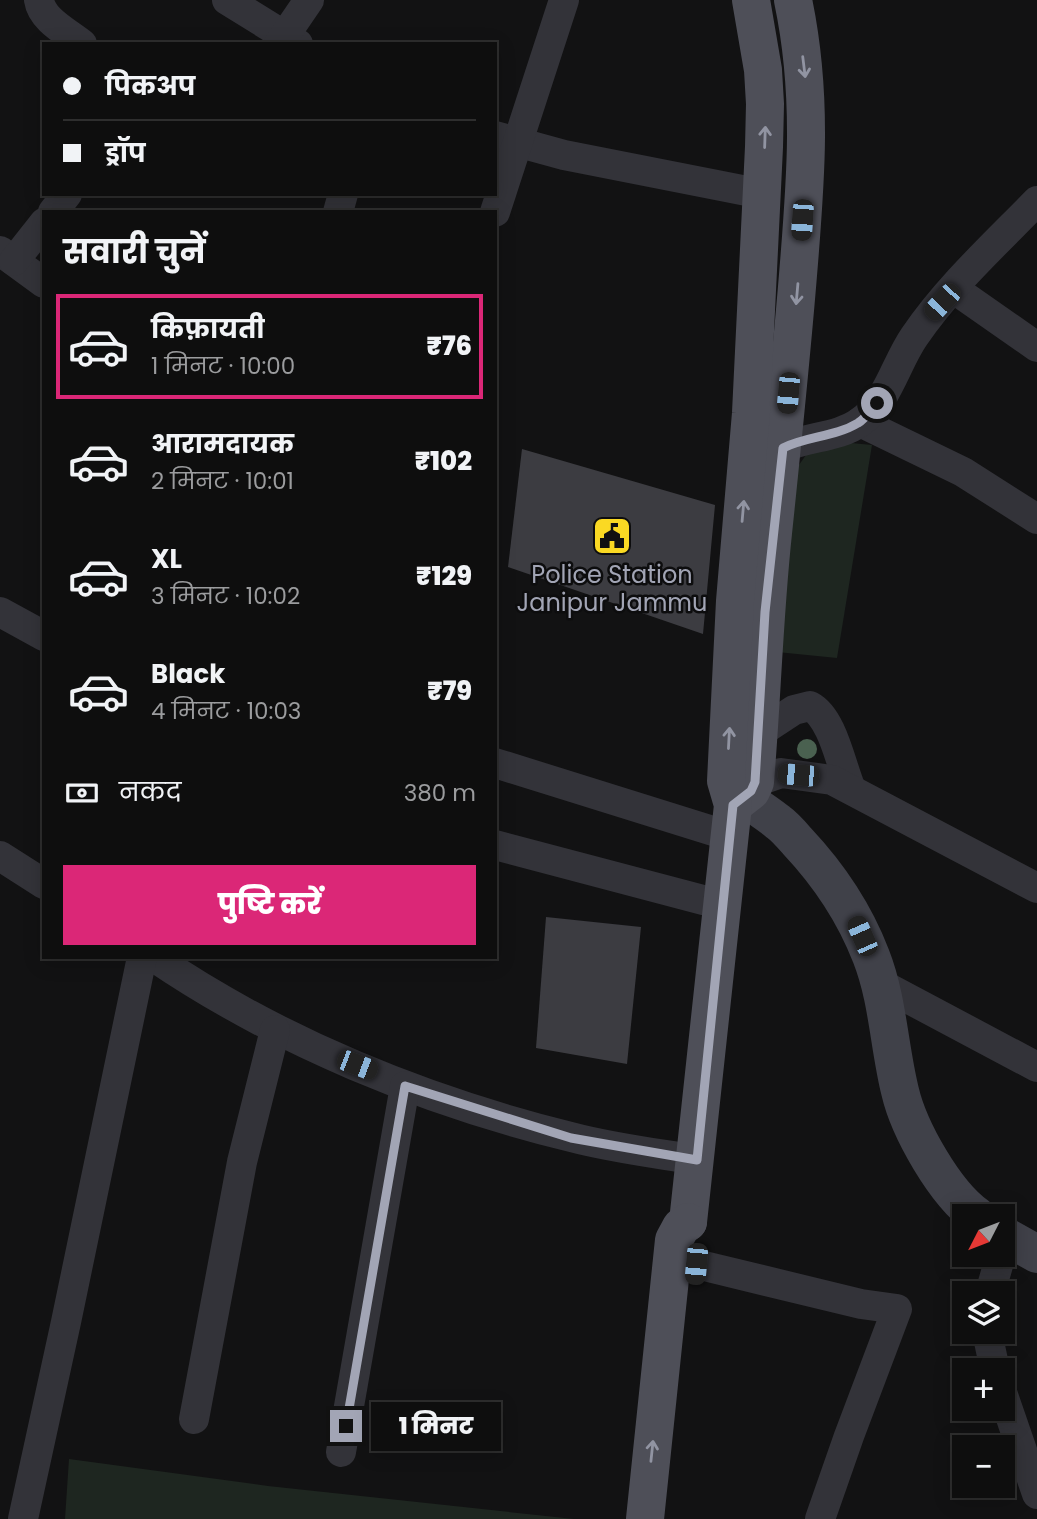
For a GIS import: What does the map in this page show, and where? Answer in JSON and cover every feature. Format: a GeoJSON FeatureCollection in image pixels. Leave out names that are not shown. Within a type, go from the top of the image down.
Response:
{"type":"FeatureCollection","features":[{"type":"Feature","properties":{"kind":"main road"},"geometry":{"type":"LineString","coordinates":[[740,805],[726,781],[735,601],[751,413],[765,104],[761,50],[751,0]]}},
{"type":"Feature","properties":{"kind":"main road"},"geometry":{"type":"LineString","coordinates":[[645,1519],[674,1240],[681,1227],[688,1222],[697,1160],[722,905],[740,805],[759,733],[765,612],[783,448],[807,146],[806,82],[793,0]]}},
{"type":"Feature","properties":{"kind":"main road"},"geometry":{"type":"LineString","coordinates":[[671,1519],[699,1236],[698,1230],[688,1222]]}},
{"type":"Feature","properties":{"kind":"street"},"geometry":{"type":"LineString","coordinates":[[39,0],[40,9],[48,18],[79,42]]}},
{"type":"Feature","properties":{"kind":"street"},"geometry":{"type":"LineString","coordinates":[[227,0],[287,41],[309,0]]}},
{"type":"Feature","properties":{"kind":"street"},"geometry":{"type":"LineString","coordinates":[[495,210],[506,140],[564,0]]}},
{"type":"Feature","properties":{"kind":"street"},"geometry":{"type":"LineString","coordinates":[[506,140],[564,155],[762,194]]}},
{"type":"Feature","properties":{"kind":"street"},"geometry":{"type":"LineString","coordinates":[[55,210],[65,196]]}},
{"type":"Feature","properties":{"kind":"street"},"geometry":{"type":"LineString","coordinates":[[783,448],[797,441],[841,430],[860,422],[885,391],[914,337],[979,260],[1037,201]]}},
{"type":"Feature","properties":{"kind":"street"},"geometry":{"type":"LineString","coordinates":[[42,225],[7,256],[42,282]]}},
{"type":"Feature","properties":{"kind":"street"},"geometry":{"type":"LineString","coordinates":[[954,289],[1037,346]]}},
{"type":"Feature","properties":{"kind":"street"},"geometry":{"type":"LineString","coordinates":[[860,422],[964,472],[1037,519]]}},
{"type":"Feature","properties":{"kind":"street"},"geometry":{"type":"LineString","coordinates":[[0,612],[42,635]]}},
{"type":"Feature","properties":{"kind":"street"},"geometry":{"type":"LineString","coordinates":[[759,733],[794,710],[810,706],[817,710],[827,724],[851,789]]}},
{"type":"Feature","properties":{"kind":"street"},"geometry":{"type":"LineString","coordinates":[[497,763],[740,805],[780,823],[823,870],[852,914],[872,957],[901,1094],[932,1162],[951,1191],[965,1204]]}},
{"type":"Feature","properties":{"kind":"street"},"geometry":{"type":"LineString","coordinates":[[740,805],[781,773],[832,780],[1037,888]]}},
{"type":"Feature","properties":{"kind":"street"},"geometry":{"type":"LineString","coordinates":[[497,846],[722,905]]}},
{"type":"Feature","properties":{"kind":"street"},"geometry":{"type":"LineString","coordinates":[[0,856],[42,883]]}},
{"type":"Feature","properties":{"kind":"street"},"geometry":{"type":"LineString","coordinates":[[23,1519],[142,959]]}},
{"type":"Feature","properties":{"kind":"street"},"geometry":{"type":"LineString","coordinates":[[157,959],[202,989],[275,1030],[405,1086],[571,1138],[697,1160]]}},
{"type":"Feature","properties":{"kind":"street"},"geometry":{"type":"LineString","coordinates":[[879,983],[1037,1067]]}},
{"type":"Feature","properties":{"kind":"street"},"geometry":{"type":"LineString","coordinates":[[194,1419],[242,1162],[275,1030]]}},
{"type":"Feature","properties":{"kind":"street"},"geometry":{"type":"LineString","coordinates":[[341,1452],[405,1086]]}},
{"type":"Feature","properties":{"kind":"street"},"geometry":{"type":"LineString","coordinates":[[696,1264],[861,1304],[897,1309],[820,1519]]}},
{"type":"Feature","properties":{"kind":"street"},"geometry":{"type":"LineString","coordinates":[[1012,1421],[1037,1494]]}},
{"type":"Feature","properties":{"kind":"shaded area"},"geometry":{"type":"Polygon","coordinates":[[[830,441],[872,445],[837,658],[777,652],[794,472],[806,455],[830,441]]]}},
{"type":"Feature","properties":{"kind":"shaded area"},"geometry":{"type":"Polygon","coordinates":[[[69,1459],[268,1486],[574,1519],[65,1519],[69,1459]]]}},
{"type":"Feature","properties":{"kind":"building","name":"Police Station Janipur Jammu"},"geometry":{"type":"Polygon","coordinates":[[[522,449],[715,505],[703,634],[508,567],[522,449]]]}},
{"type":"Feature","properties":{"kind":"building"},"geometry":{"type":"Polygon","coordinates":[[[546,917],[641,927],[627,1064],[536,1048],[546,917]]]}},
{"type":"Feature","properties":{"kind":"place","name":"Police Station Janipur Jammu"},"geometry":{"type":"Point","coordinates":[612,536]}},
{"type":"Feature","properties":{"kind":"route"},"geometry":{"type":"LineString","coordinates":[[346,1426],[405,1086],[571,1138],[697,1160],[733,805],[751,791],[755,782],[765,612],[783,448],[797,441],[841,430],[860,422],[877,403]]}}]}
